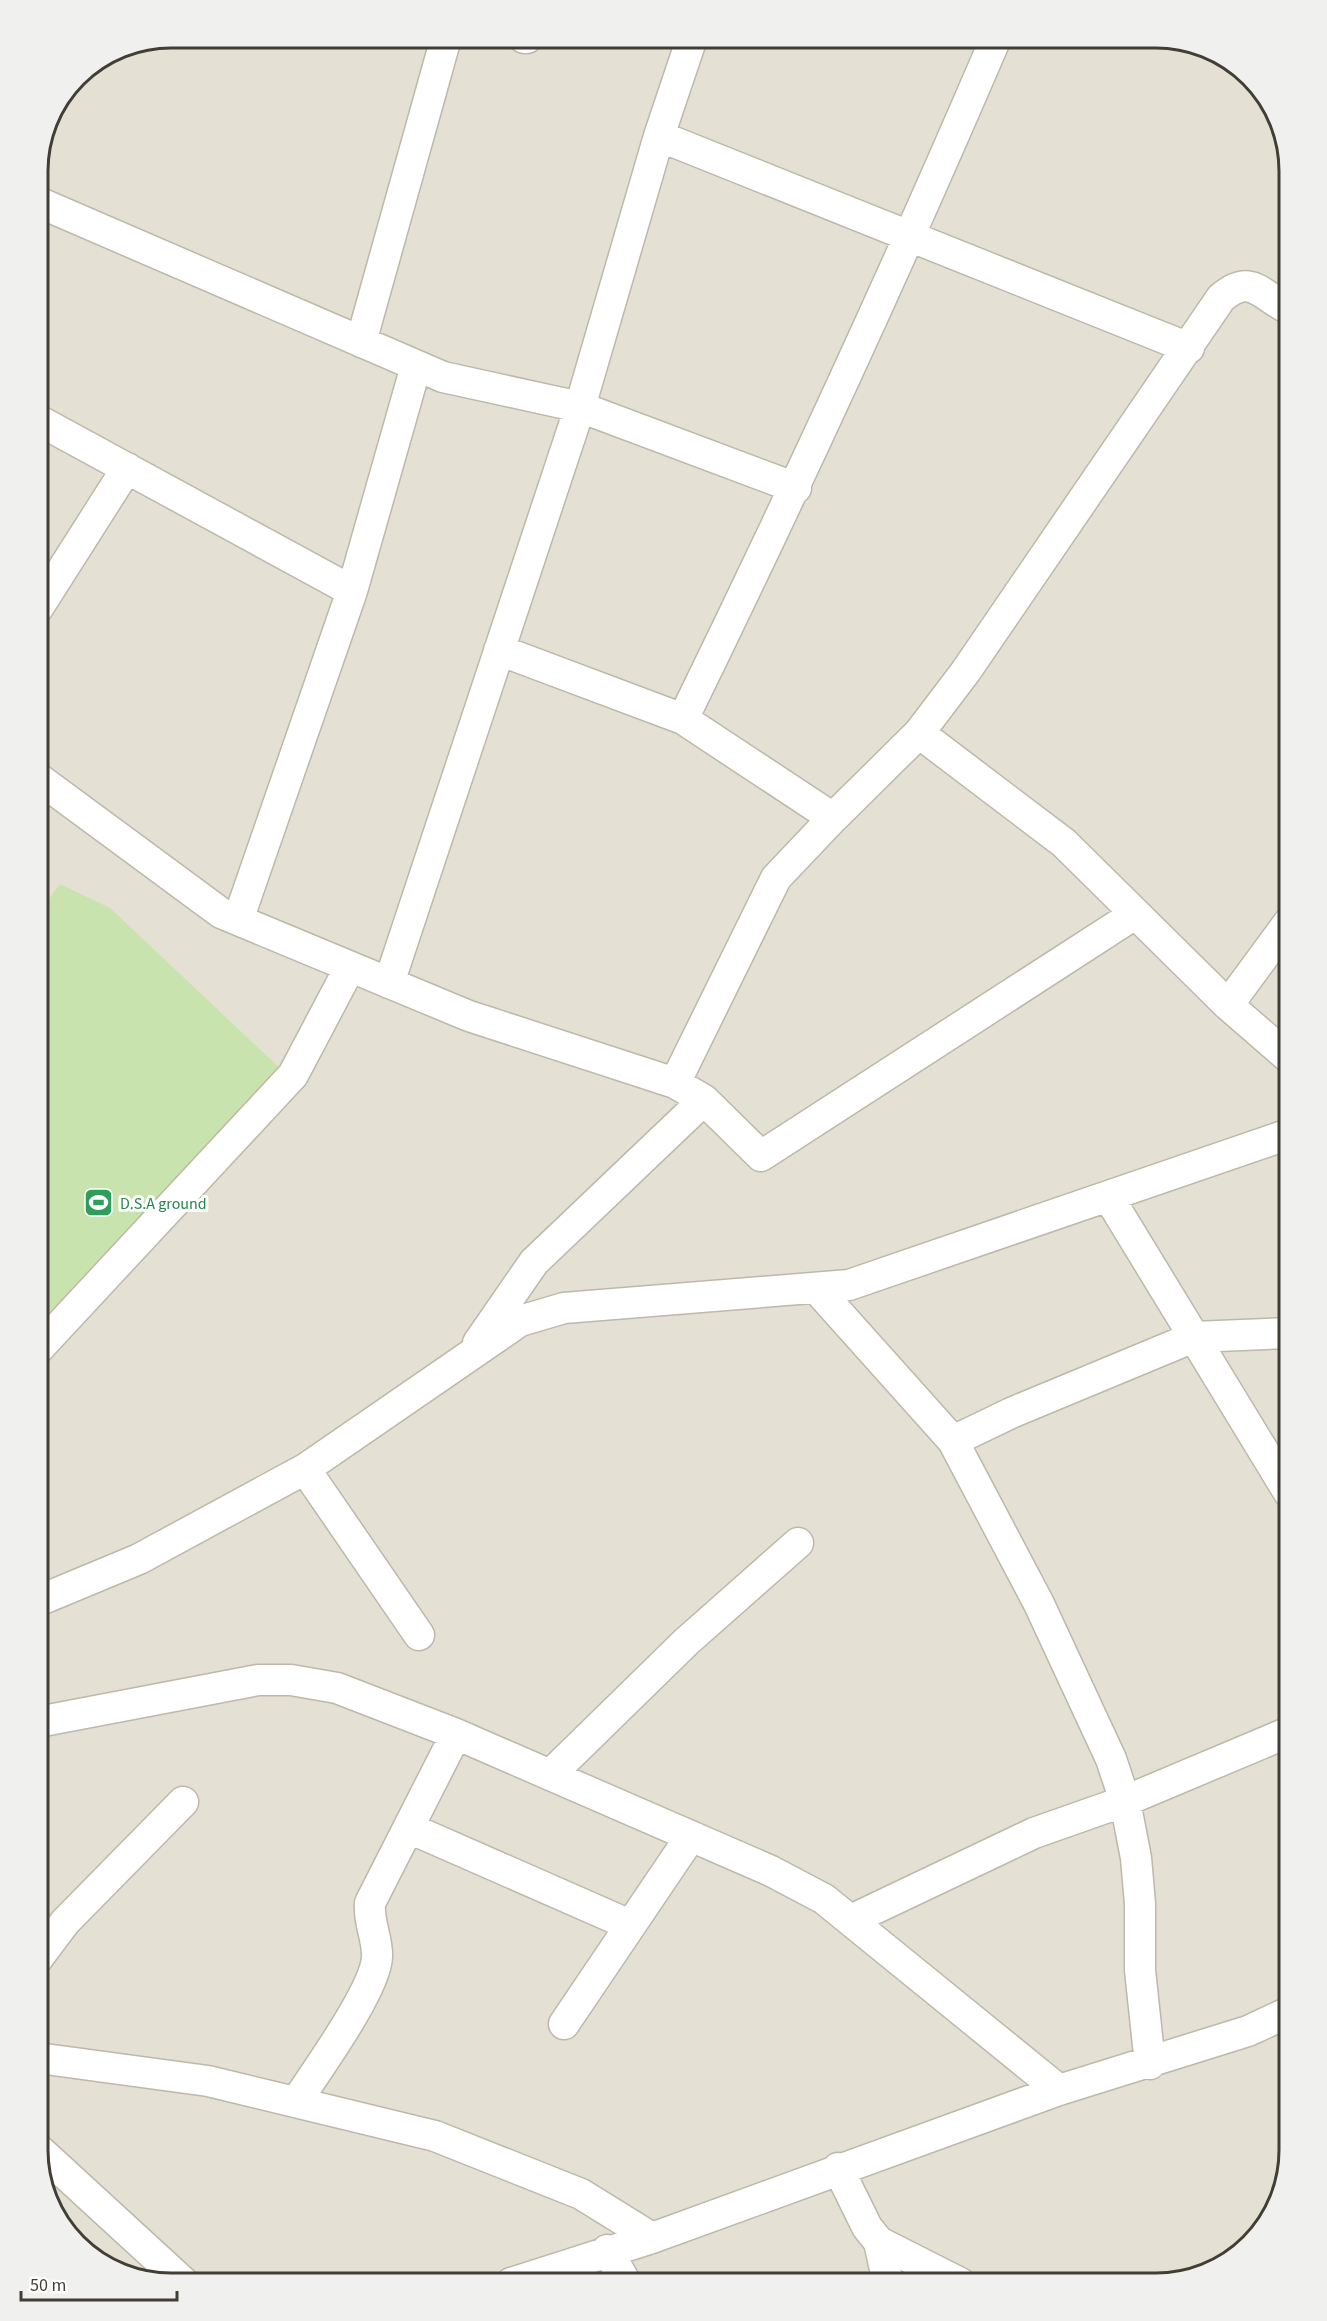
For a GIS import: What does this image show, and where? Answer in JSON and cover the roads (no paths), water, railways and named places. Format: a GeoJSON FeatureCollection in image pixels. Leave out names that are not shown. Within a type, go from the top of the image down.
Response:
{"type":"FeatureCollection","features":[{"type":"Feature","properties":{"kind":"street"},"geometry":{"type":"LineString","coordinates":[[361,342],[443,48]]}},
{"type":"Feature","properties":{"kind":"street"},"geometry":{"type":"LineString","coordinates":[[390,983],[580,407],[659,136],[689,48]]}},
{"type":"Feature","properties":{"kind":"street"},"geometry":{"type":"LineString","coordinates":[[683,719],[796,488],[911,235],[992,48]]}},
{"type":"Feature","properties":{"kind":"street"},"geometry":{"type":"LineString","coordinates":[[659,136],[1189,348]]}},
{"type":"Feature","properties":{"kind":"street"},"geometry":{"type":"LineString","coordinates":[[48,206],[443,377],[580,407],[796,488]]}},
{"type":"Feature","properties":{"kind":"street"},"geometry":{"type":"LineString","coordinates":[[675,1083],[776,878],[832,818],[919,733],[966,671],[1189,348],[1221,298],[1234,286],[1248,285],[1279,303]]}},
{"type":"Feature","properties":{"kind":"street"},"geometry":{"type":"LineString","coordinates":[[238,920],[352,591],[416,366]]}},
{"type":"Feature","properties":{"kind":"street"},"geometry":{"type":"LineString","coordinates":[[48,425],[352,591]]}},
{"type":"Feature","properties":{"kind":"street"},"geometry":{"type":"LineString","coordinates":[[48,592],[127,468]]}},
{"type":"Feature","properties":{"kind":"street"},"geometry":{"type":"LineString","coordinates":[[499,650],[683,719],[832,818]]}},
{"type":"Feature","properties":{"kind":"street"},"geometry":{"type":"LineString","coordinates":[[919,733],[1064,843],[1228,1005],[1279,1049]]}},
{"type":"Feature","properties":{"kind":"street"},"geometry":{"type":"LineString","coordinates":[[48,785],[221,913],[469,1016],[675,1083],[704,1100],[761,1156],[1135,914]]}},
{"type":"Feature","properties":{"kind":"street"},"geometry":{"type":"LineString","coordinates":[[1228,1005],[1279,937]]}},
{"type":"Feature","properties":{"kind":"street"},"geometry":{"type":"LineString","coordinates":[[48,1338],[293,1075],[350,967]]}},
{"type":"Feature","properties":{"kind":"street"},"geometry":{"type":"LineString","coordinates":[[471,1355],[503,1304],[534,1262],[704,1100]]}},
{"type":"Feature","properties":{"kind":"street"},"geometry":{"type":"LineString","coordinates":[[48,1597],[139,1559],[305,1469],[520,1321],[564,1308],[849,1285],[1279,1138]]}},
{"type":"Feature","properties":{"kind":"street"},"geometry":{"type":"LineString","coordinates":[[1108,1196],[1279,1475]]}},
{"type":"Feature","properties":{"kind":"street"},"geometry":{"type":"LineString","coordinates":[[817,1289],[953,1441],[1039,1604],[1111,1759],[1125,1801],[1136,1858],[1140,1904],[1140,1970],[1150,2064]]}},
{"type":"Feature","properties":{"kind":"street"},"geometry":{"type":"LineString","coordinates":[[953,1441],[1011,1413],[1194,1337],[1279,1333]]}},
{"type":"Feature","properties":{"kind":"street"},"geometry":{"type":"LineString","coordinates":[[305,1469],[419,1635]]}},
{"type":"Feature","properties":{"kind":"street"},"geometry":{"type":"LineString","coordinates":[[550,1775],[686,1641],[798,1543]]}},
{"type":"Feature","properties":{"kind":"street"},"geometry":{"type":"LineString","coordinates":[[48,1720],[258,1680],[291,1680],[337,1688],[456,1734],[771,1871],[816,1894],[1059,2090]]}},
{"type":"Feature","properties":{"kind":"street"},"geometry":{"type":"LineString","coordinates":[[296,2102],[353,2014],[376,1969],[378,1956],[369,1916],[369,1903],[456,1734]]}},
{"type":"Feature","properties":{"kind":"street"},"geometry":{"type":"LineString","coordinates":[[851,1920],[1034,1833],[1125,1801],[1279,1737]]}},
{"type":"Feature","properties":{"kind":"street"},"geometry":{"type":"LineString","coordinates":[[48,1945],[65,1922],[183,1802]]}},
{"type":"Feature","properties":{"kind":"street"},"geometry":{"type":"LineString","coordinates":[[409,1828],[630,1925]]}},
{"type":"Feature","properties":{"kind":"street"},"geometry":{"type":"LineString","coordinates":[[564,2024],[691,1836]]}},
{"type":"Feature","properties":{"kind":"street"},"geometry":{"type":"LineString","coordinates":[[540,2273],[607,2250],[652,2238],[1059,2090],[1150,2064],[1248,2031],[1279,2017]]}},
{"type":"Feature","properties":{"kind":"street"},"geometry":{"type":"LineString","coordinates":[[48,2059],[208,2081],[435,2136],[581,2194],[652,2238]]}},
{"type":"Feature","properties":{"kind":"street"},"geometry":{"type":"LineString","coordinates":[[49,2159],[173,2273]]}},
{"type":"Feature","properties":{"kind":"street"},"geometry":{"type":"LineString","coordinates":[[838,2169],[867,2227],[879,2242],[940,2273]]}},
{"type":"Feature","properties":{"kind":"street"},"geometry":{"type":"LineString","coordinates":[[879,2242],[886,2273]]}},
{"type":"Feature","properties":{"kind":"street"},"geometry":{"type":"LineString","coordinates":[[607,2250],[620,2273]]}},
{"type":"Feature","properties":{"kind":"place","name":"D.S.A ground"},"geometry":{"type":"Point","coordinates":[99,1203]}}]}
